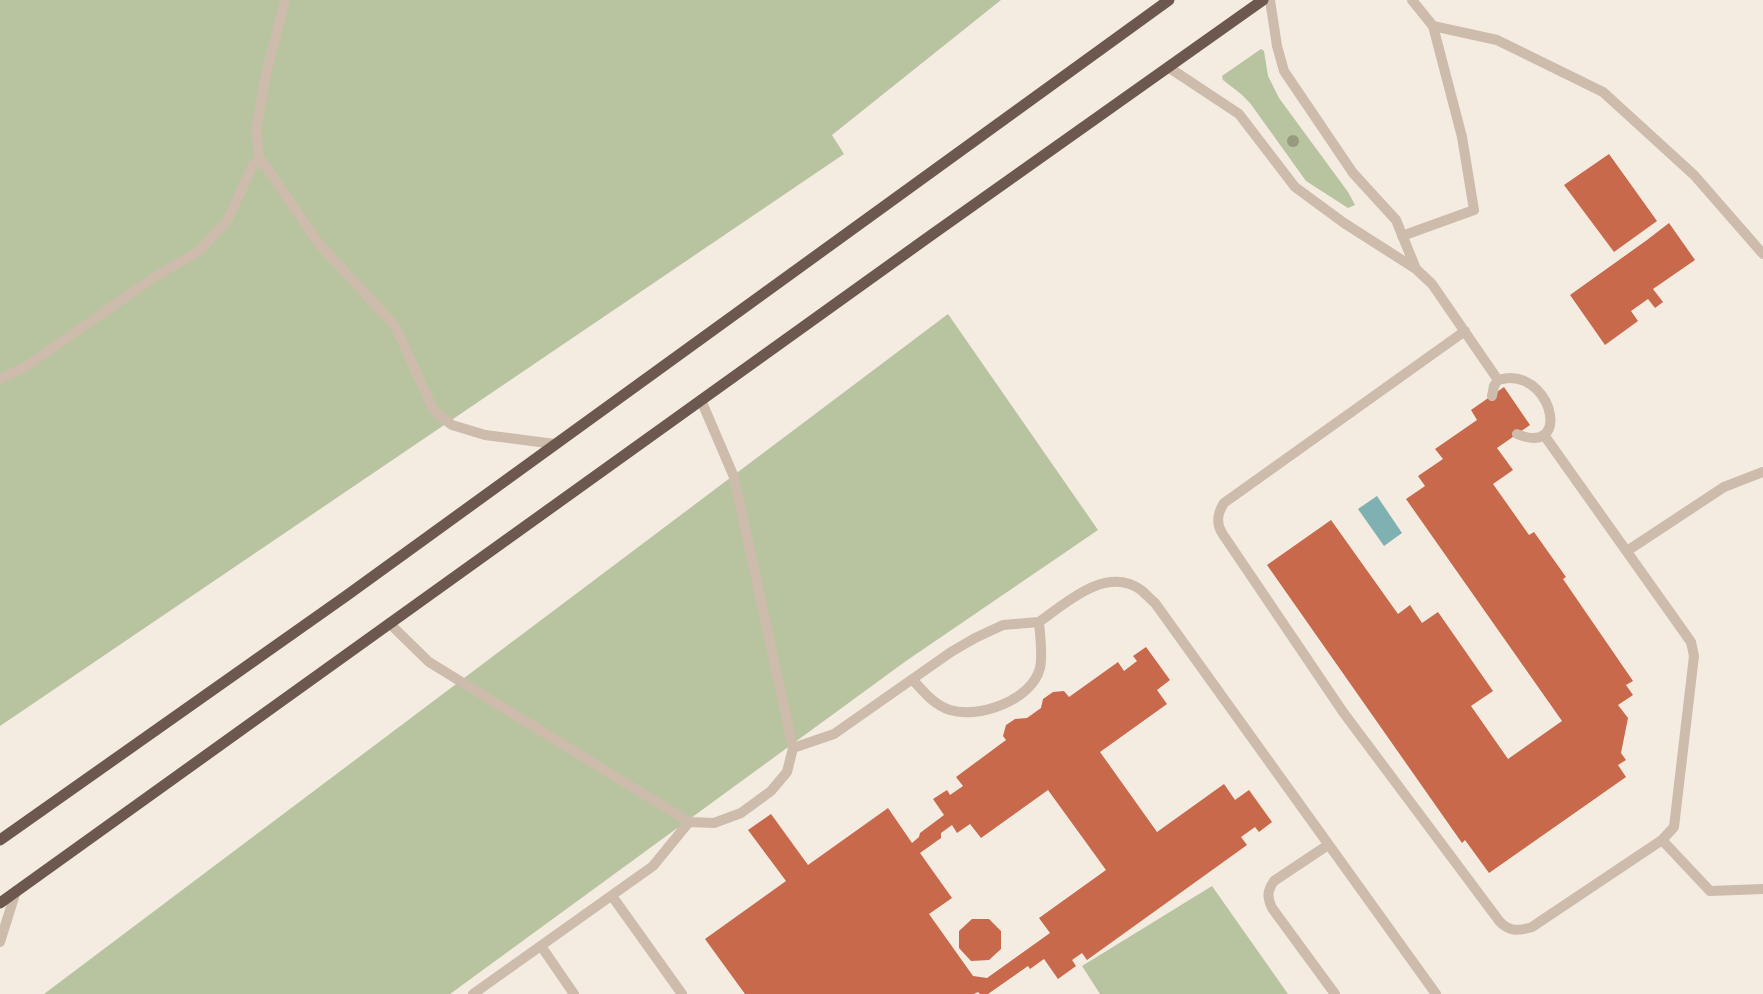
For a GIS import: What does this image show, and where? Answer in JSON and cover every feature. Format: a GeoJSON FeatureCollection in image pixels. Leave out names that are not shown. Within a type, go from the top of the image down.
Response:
{"type":"FeatureCollection","features":[{"type":"Feature","properties":{"kind":"highway"},"geometry":{"type":"LineString","coordinates":[[0,840],[346,596],[1169,0]]}},
{"type":"Feature","properties":{"kind":"highway"},"geometry":{"type":"LineString","coordinates":[[0,903],[389,623],[1263,0]]}},
{"type":"Feature","properties":{"kind":"lane"},"geometry":{"type":"LineString","coordinates":[[260,163],[256,131],[266,74],[285,0]]}},
{"type":"Feature","properties":{"kind":"lane"},"geometry":{"type":"LineString","coordinates":[[1270,0],[1277,46],[1284,71],[1353,173],[1396,220],[1416,269]]}},
{"type":"Feature","properties":{"kind":"lane"},"geometry":{"type":"LineString","coordinates":[[1402,236],[1474,210],[1462,136],[1433,26],[1412,0]]}},
{"type":"Feature","properties":{"kind":"lane"},"geometry":{"type":"LineString","coordinates":[[1433,26],[1497,40],[1603,92],[1694,175],[1763,254]]}},
{"type":"Feature","properties":{"kind":"lane"},"geometry":{"type":"LineString","coordinates":[[1168,67],[1240,114],[1295,187],[1344,223],[1416,269],[1432,284],[1498,380]]}},
{"type":"Feature","properties":{"kind":"lane"},"geometry":{"type":"LineString","coordinates":[[0,379],[25,367],[156,276],[200,251],[227,221],[239,192],[253,165],[263,162],[319,244],[396,326],[434,412],[452,425],[485,435],[555,444]]}},
{"type":"Feature","properties":{"kind":"lane"},"geometry":{"type":"LineString","coordinates":[[1465,331],[1224,503],[1218,515],[1219,528],[1343,712],[1505,928],[1516,931],[1532,927],[1662,840],[1674,827],[1694,656],[1691,642],[1544,435]]}},
{"type":"Feature","properties":{"kind":"lane"},"geometry":{"type":"LineString","coordinates":[[1492,396],[1494,386],[1498,380],[1511,378],[1530,385],[1538,391],[1550,407],[1550,427],[1544,435],[1535,439],[1526,438],[1517,434]]}},
{"type":"Feature","properties":{"kind":"lane"},"geometry":{"type":"LineString","coordinates":[[389,623],[429,662],[689,822],[714,823],[741,813],[771,791],[787,772],[794,748],[734,477],[701,400]]}},
{"type":"Feature","properties":{"kind":"lane"},"geometry":{"type":"LineString","coordinates":[[1627,551],[1724,488],[1763,472]]}},
{"type":"Feature","properties":{"kind":"lane"},"geometry":{"type":"LineString","coordinates":[[794,748],[834,734],[951,652],[975,638],[1003,625],[1039,622],[1083,592],[1108,582],[1120,582],[1141,590],[1155,603],[1436,994]]}},
{"type":"Feature","properties":{"kind":"lane"},"geometry":{"type":"LineString","coordinates":[[913,680],[927,696],[937,704],[949,710],[961,713],[976,713],[1007,703],[1031,684],[1037,675],[1040,667],[1039,622]]}},
{"type":"Feature","properties":{"kind":"lane"},"geometry":{"type":"LineString","coordinates":[[473,994],[653,866],[689,822]]}},
{"type":"Feature","properties":{"kind":"lane"},"geometry":{"type":"LineString","coordinates":[[1662,840],[1710,891],[1763,889]]}},
{"type":"Feature","properties":{"kind":"lane"},"geometry":{"type":"LineString","coordinates":[[1328,845],[1274,882],[1269,890],[1268,899],[1272,908],[1335,994]]}},
{"type":"Feature","properties":{"kind":"lane"},"geometry":{"type":"LineString","coordinates":[[0,942],[16,891]]}},
{"type":"Feature","properties":{"kind":"lane"},"geometry":{"type":"LineString","coordinates":[[612,896],[682,994]]}},
{"type":"Feature","properties":{"kind":"lane"},"geometry":{"type":"LineString","coordinates":[[541,946],[574,994]]}},
{"type":"Feature","properties":{"kind":"green space"},"geometry":{"type":"Polygon","coordinates":[[[0,0],[1001,0],[832,135],[844,154],[0,726],[0,0]]]}},
{"type":"Feature","properties":{"kind":"green space"},"geometry":{"type":"Polygon","coordinates":[[[1261,49],[1264,51],[1268,76],[1279,98],[1348,192],[1355,205],[1348,208],[1306,181],[1250,103],[1223,80],[1222,76],[1261,49]]]}},
{"type":"Feature","properties":{"kind":"green space"},"geometry":{"type":"Polygon","coordinates":[[[948,314],[1098,530],[906,661],[450,994],[44,994],[948,314]]]}},
{"type":"Feature","properties":{"kind":"green space"},"geometry":{"type":"Polygon","coordinates":[[[1212,886],[1288,994],[1100,994],[1082,966],[1212,886]]]}},
{"type":"Feature","properties":{"kind":"water"},"geometry":{"type":"Polygon","coordinates":[[[1377,496],[1402,533],[1384,546],[1358,509],[1377,496]]]}},
{"type":"Feature","properties":{"kind":"building"},"geometry":{"type":"Polygon","coordinates":[[[1609,154],[1657,221],[1614,252],[1564,185],[1609,154]]]}},
{"type":"Feature","properties":{"kind":"building"},"geometry":{"type":"Polygon","coordinates":[[[1669,223],[1695,260],[1653,289],[1663,302],[1655,308],[1648,299],[1631,311],[1638,321],[1605,345],[1570,295],[1669,223]]]}},
{"type":"Feature","properties":{"kind":"building"},"geometry":{"type":"Polygon","coordinates":[[[1504,387],[1530,425],[1497,448],[1513,470],[1493,484],[1529,535],[1534,532],[1566,577],[1563,579],[1633,681],[1626,685],[1633,695],[1618,705],[1628,718],[1621,753],[1626,760],[1618,765],[1626,777],[1489,873],[1465,840],[1462,843],[1267,565],[1331,520],[1398,614],[1410,605],[1422,623],[1438,612],[1493,691],[1471,706],[1508,759],[1562,721],[1406,499],[1425,486],[1418,476],[1443,459],[1435,449],[1477,420],[1471,410],[1504,387]]]}},
{"type":"Feature","properties":{"kind":"building"},"geometry":{"type":"Polygon","coordinates":[[[1146,647],[1170,680],[1157,690],[1167,704],[1100,752],[1157,832],[1224,784],[1235,800],[1249,790],[1272,822],[1259,832],[1255,827],[1241,837],[1247,845],[1087,960],[1082,953],[1072,960],[1076,966],[1058,979],[1044,959],[1030,969],[1028,966],[988,994],[980,994],[978,992],[974,994],[745,994],[705,939],[786,881],[748,830],[771,814],[808,865],[888,808],[912,843],[919,837],[920,833],[944,815],[933,799],[947,790],[950,795],[963,786],[956,777],[1006,740],[1003,736],[1006,725],[1015,719],[1027,718],[1041,708],[1043,699],[1053,692],[1064,691],[1069,697],[1118,662],[1124,671],[1137,661],[1133,656],[1146,647]],[[1048,790],[981,838],[970,824],[957,833],[952,825],[941,833],[941,838],[920,853],[952,898],[929,914],[973,976],[987,978],[1050,933],[1039,918],[1106,870],[1048,790]]]}},
{"type":"Feature","properties":{"kind":"building"},"geometry":{"type":"Polygon","coordinates":[[[972,919],[989,919],[1001,931],[1001,949],[989,960],[971,961],[959,948],[959,931],[972,919]]]}}]}
